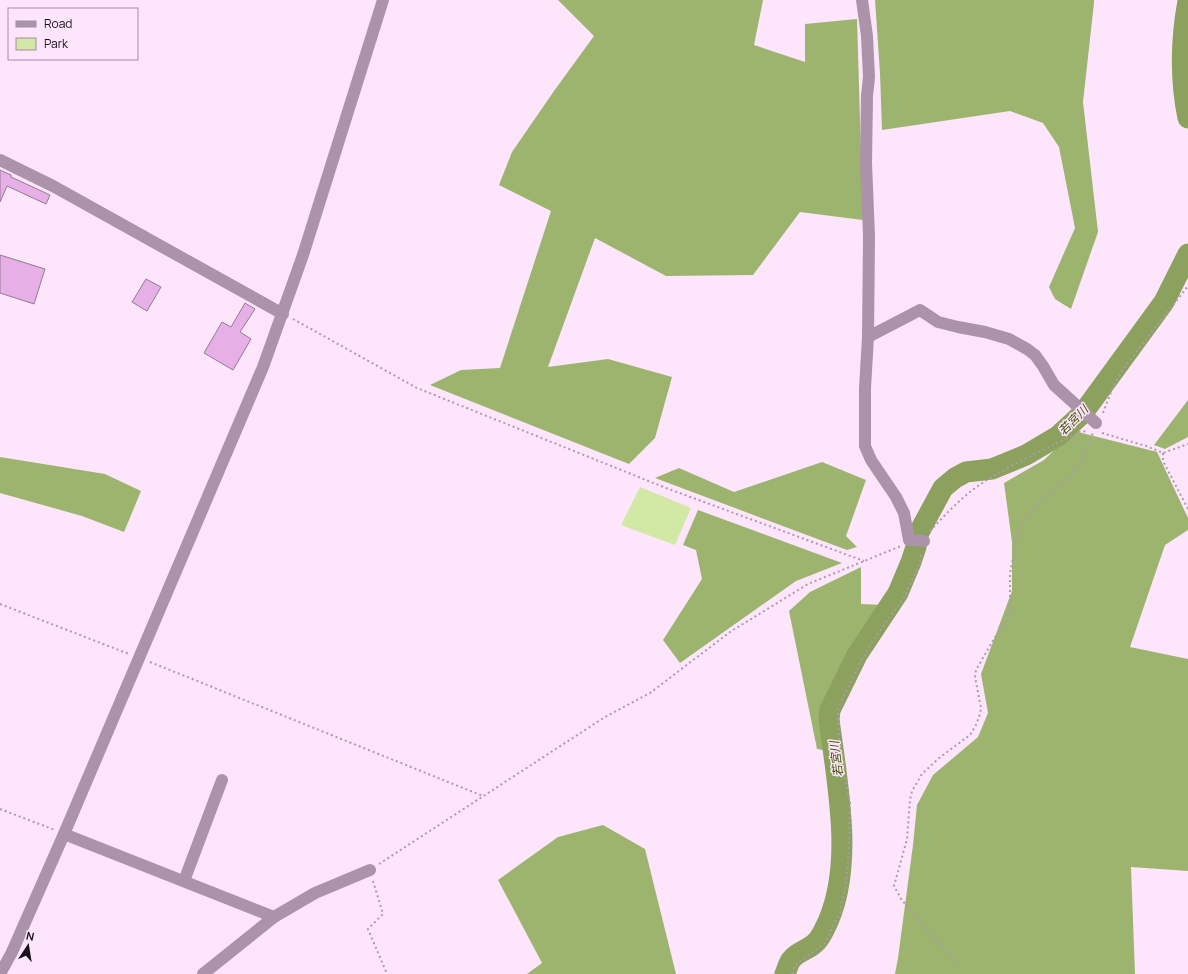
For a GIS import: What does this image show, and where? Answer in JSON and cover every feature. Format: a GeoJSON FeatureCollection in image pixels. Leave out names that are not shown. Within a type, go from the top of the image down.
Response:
{"type":"FeatureCollection","features":[{"type":"Feature","properties":{"kind":"street"},"geometry":{"type":"LineString","coordinates":[[0,974],[15,945],[64,834],[264,366],[303,255],[383,0]]}},
{"type":"Feature","properties":{"kind":"street"},"geometry":{"type":"LineString","coordinates":[[862,0],[867,36],[869,77],[866,148],[869,236],[868,337],[864,446],[871,460],[896,497],[904,514],[910,540],[924,541]]}},
{"type":"Feature","properties":{"kind":"street"},"geometry":{"type":"LineString","coordinates":[[0,160],[53,186],[283,314]]}},
{"type":"Feature","properties":{"kind":"street"},"geometry":{"type":"LineString","coordinates":[[868,337],[920,310],[938,322],[985,332],[1009,339],[1035,355],[1054,385],[1084,412],[1095,427]]}},
{"type":"Feature","properties":{"kind":"street"},"geometry":{"type":"LineString","coordinates":[[184,882],[222,780]]}},
{"type":"Feature","properties":{"kind":"street"},"geometry":{"type":"LineString","coordinates":[[64,834],[274,917]]}},
{"type":"Feature","properties":{"kind":"street"},"geometry":{"type":"LineString","coordinates":[[204,974],[274,917],[315,893],[370,870]]}},
{"type":"Feature","properties":{"kind":"path"},"geometry":{"type":"LineString","coordinates":[[957,964],[901,899],[894,886],[907,839],[912,791],[922,774],[939,758],[970,735],[976,725],[981,708],[975,677],[976,670],[995,637],[1008,620],[1010,606],[1010,574],[1019,529],[1027,516],[1042,499],[1072,476],[1082,460],[1113,386],[1123,369],[1188,286]]}},
{"type":"Feature","properties":{"kind":"path"},"geometry":{"type":"LineString","coordinates":[[283,314],[417,388],[666,488],[864,561]]}},
{"type":"Feature","properties":{"kind":"path"},"geometry":{"type":"LineString","coordinates":[[792,974],[795,965],[825,943],[840,912],[846,884],[850,803],[839,746],[838,708],[862,659],[874,639],[903,600],[920,561],[924,541],[928,534],[957,503],[975,488],[996,475],[1079,432],[1095,427],[1163,453],[1188,444]]}},
{"type":"Feature","properties":{"kind":"path"},"geometry":{"type":"LineString","coordinates":[[1163,453],[1163,461],[1188,509]]}},
{"type":"Feature","properties":{"kind":"path"},"geometry":{"type":"LineString","coordinates":[[388,974],[368,929],[383,914],[370,870],[604,717],[650,693],[730,632],[808,584],[898,547],[910,540]]}},
{"type":"Feature","properties":{"kind":"path"},"geometry":{"type":"LineString","coordinates":[[0,604],[140,658],[483,796]]}},
{"type":"Feature","properties":{"kind":"path"},"geometry":{"type":"LineString","coordinates":[[0,809],[64,834]]}},
{"type":"Feature","properties":{"kind":"green space"},"geometry":{"type":"Polygon","coordinates":[[[558,0],[763,0],[754,45],[805,62],[805,24],[857,19],[863,220],[800,212],[753,275],[666,276],[595,238],[548,367],[608,359],[672,377],[655,438],[629,464],[430,385],[461,370],[500,368],[551,211],[499,185],[512,152],[594,36],[558,0]]]}},
{"type":"Feature","properties":{"kind":"green space"},"geometry":{"type":"Polygon","coordinates":[[[875,0],[1094,0],[1083,102],[1098,232],[1071,309],[1055,299],[1049,287],[1075,228],[1059,147],[1043,123],[1010,111],[882,130],[875,0]]]}},
{"type":"Feature","properties":{"kind":"green space"},"geometry":{"type":"Polygon","coordinates":[[[1188,400],[1188,437],[1165,449],[1154,445],[1188,400]]]}},
{"type":"Feature","properties":{"kind":"green space"},"geometry":{"type":"Polygon","coordinates":[[[1074,431],[1157,452],[1188,518],[1188,530],[1165,545],[1130,647],[1188,659],[1188,871],[1131,867],[1135,974],[895,974],[917,805],[933,775],[978,737],[988,713],[981,674],[1012,591],[1012,542],[1004,483],[1044,460],[1074,431]]]}},
{"type":"Feature","properties":{"kind":"green space"},"geometry":{"type":"Polygon","coordinates":[[[0,457],[105,474],[141,491],[124,532],[82,516],[0,493],[0,457]]]}},
{"type":"Feature","properties":{"kind":"green space"},"geometry":{"type":"Polygon","coordinates":[[[822,462],[866,480],[846,536],[857,547],[847,550],[655,478],[679,468],[734,492],[822,462]]]}},
{"type":"Feature","properties":{"kind":"green space"},"geometry":{"type":"Polygon","coordinates":[[[640,487],[691,508],[675,545],[621,525],[640,487]]]}},
{"type":"Feature","properties":{"kind":"green space"},"geometry":{"type":"Polygon","coordinates":[[[698,510],[842,563],[796,581],[680,663],[663,640],[702,579],[696,550],[683,545],[698,510]]]}},
{"type":"Feature","properties":{"kind":"green space"},"geometry":{"type":"Polygon","coordinates":[[[861,567],[861,604],[884,605],[828,695],[823,714],[828,751],[817,749],[789,611],[810,592],[861,567]]]}},
{"type":"Feature","properties":{"kind":"green space"},"geometry":{"type":"Polygon","coordinates":[[[603,825],[645,849],[676,974],[527,974],[542,963],[498,880],[558,837],[603,825]]]}},
{"type":"Feature","properties":{"kind":"building"},"geometry":{"type":"Polygon","coordinates":[[[0,170],[11,175],[11,177],[50,195],[46,204],[7,186],[0,202],[0,170]]]}},
{"type":"Feature","properties":{"kind":"building"},"geometry":{"type":"Polygon","coordinates":[[[0,255],[45,269],[34,304],[0,293],[0,255]]]}},
{"type":"Feature","properties":{"kind":"building"},"geometry":{"type":"Polygon","coordinates":[[[146,279],[161,287],[147,311],[132,302],[146,279]]]}},
{"type":"Feature","properties":{"kind":"building"},"geometry":{"type":"Polygon","coordinates":[[[245,303],[255,309],[240,332],[251,339],[233,370],[204,353],[222,322],[231,327],[245,303]]]}},
{"type":"Feature","properties":{"kind":"waterway","name":"若宮川"},"geometry":{"type":"LineString","coordinates":[[1188,1],[1182,59],[1185,103],[1188,118]]}},
{"type":"Feature","properties":{"kind":"waterway","name":"若宮川"},"geometry":{"type":"LineString","coordinates":[[917,536],[943,488],[955,478],[966,472],[992,469],[1026,455],[1058,436],[1083,413],[1164,302],[1188,254]]}},
{"type":"Feature","properties":{"kind":"waterway","name":"若宮川"},"geometry":{"type":"LineString","coordinates":[[785,974],[791,960],[814,944],[824,930],[834,906],[839,880],[842,854],[842,826],[829,719],[830,710],[857,655],[898,593],[916,547]]}}]}
